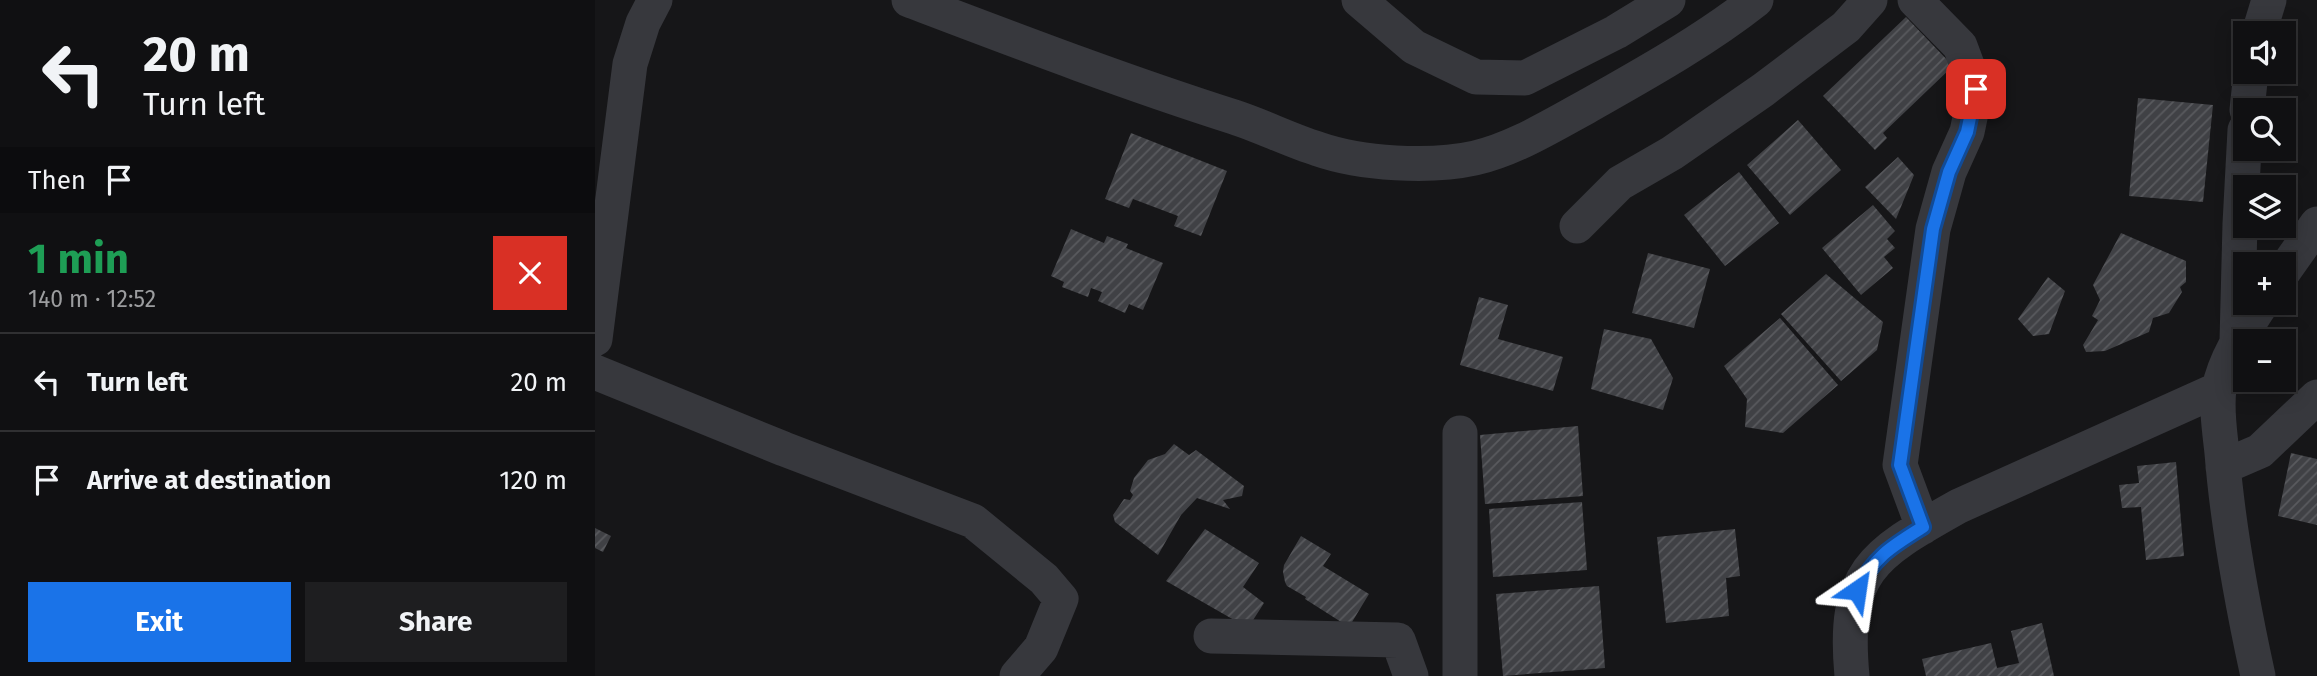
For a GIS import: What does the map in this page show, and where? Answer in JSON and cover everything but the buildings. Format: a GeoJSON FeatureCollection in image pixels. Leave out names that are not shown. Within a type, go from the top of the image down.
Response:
{"type":"FeatureCollection","features":[{"type":"Feature","properties":{"kind":"street"},"geometry":{"type":"LineString","coordinates":[[597,318],[630,64],[643,23],[655,0]]}},
{"type":"Feature","properties":{"kind":"street"},"geometry":{"type":"LineString","coordinates":[[909,0],[1154,92],[1238,118],[1320,150],[1371,162],[1422,163],[1475,158],[1543,130],[1621,87],[1731,20],[1756,0]]}},
{"type":"Feature","properties":{"kind":"street"},"geometry":{"type":"LineString","coordinates":[[1359,0],[1414,47],[1476,77],[1525,78],[1616,32],[1668,0]]}},
{"type":"Feature","properties":{"kind":"street"},"geometry":{"type":"LineString","coordinates":[[1577,226],[1620,183],[1672,153],[1763,90],[1846,27],[1870,0]]}},
{"type":"Feature","properties":{"kind":"street"},"geometry":{"type":"LineString","coordinates":[[1915,0],[1960,46],[1976,89],[1967,132],[1949,172],[1933,229],[1900,465],[1923,527]]}},
{"type":"Feature","properties":{"kind":"street"},"geometry":{"type":"LineString","coordinates":[[2263,21],[2269,0]]}},
{"type":"Feature","properties":{"kind":"street"},"geometry":{"type":"LineString","coordinates":[[2237,329],[2243,161]]}},
{"type":"Feature","properties":{"kind":"street"},"geometry":{"type":"LineString","coordinates":[[2296,254],[2317,224]]}},
{"type":"Feature","properties":{"kind":"street"},"geometry":{"type":"LineString","coordinates":[[2233,352],[2219,389],[2218,408],[2223,467],[2240,590],[2258,676]]}},
{"type":"Feature","properties":{"kind":"street"},"geometry":{"type":"LineString","coordinates":[[595,372],[972,521],[1044,579],[1061,600],[1041,649],[1017,676]]}},
{"type":"Feature","properties":{"kind":"street"},"geometry":{"type":"LineString","coordinates":[[1852,676],[1849,631],[1857,590],[1868,569],[1881,555],[1959,506],[2219,389]]}},
{"type":"Feature","properties":{"kind":"street"},"geometry":{"type":"LineString","coordinates":[[2223,467],[2260,451],[2317,397]]}},
{"type":"Feature","properties":{"kind":"street"},"geometry":{"type":"LineString","coordinates":[[1460,433],[1460,676]]}},
{"type":"Feature","properties":{"kind":"street"},"geometry":{"type":"LineString","coordinates":[[1211,636],[1398,640],[1411,676]]}},
{"type":"Feature","properties":{"kind":"route"},"geometry":{"type":"LineString","coordinates":[[1857,590],[1868,569],[1881,555],[1923,527],[1900,465],[1933,229],[1949,172],[1967,132],[1976,89]]}}]}
